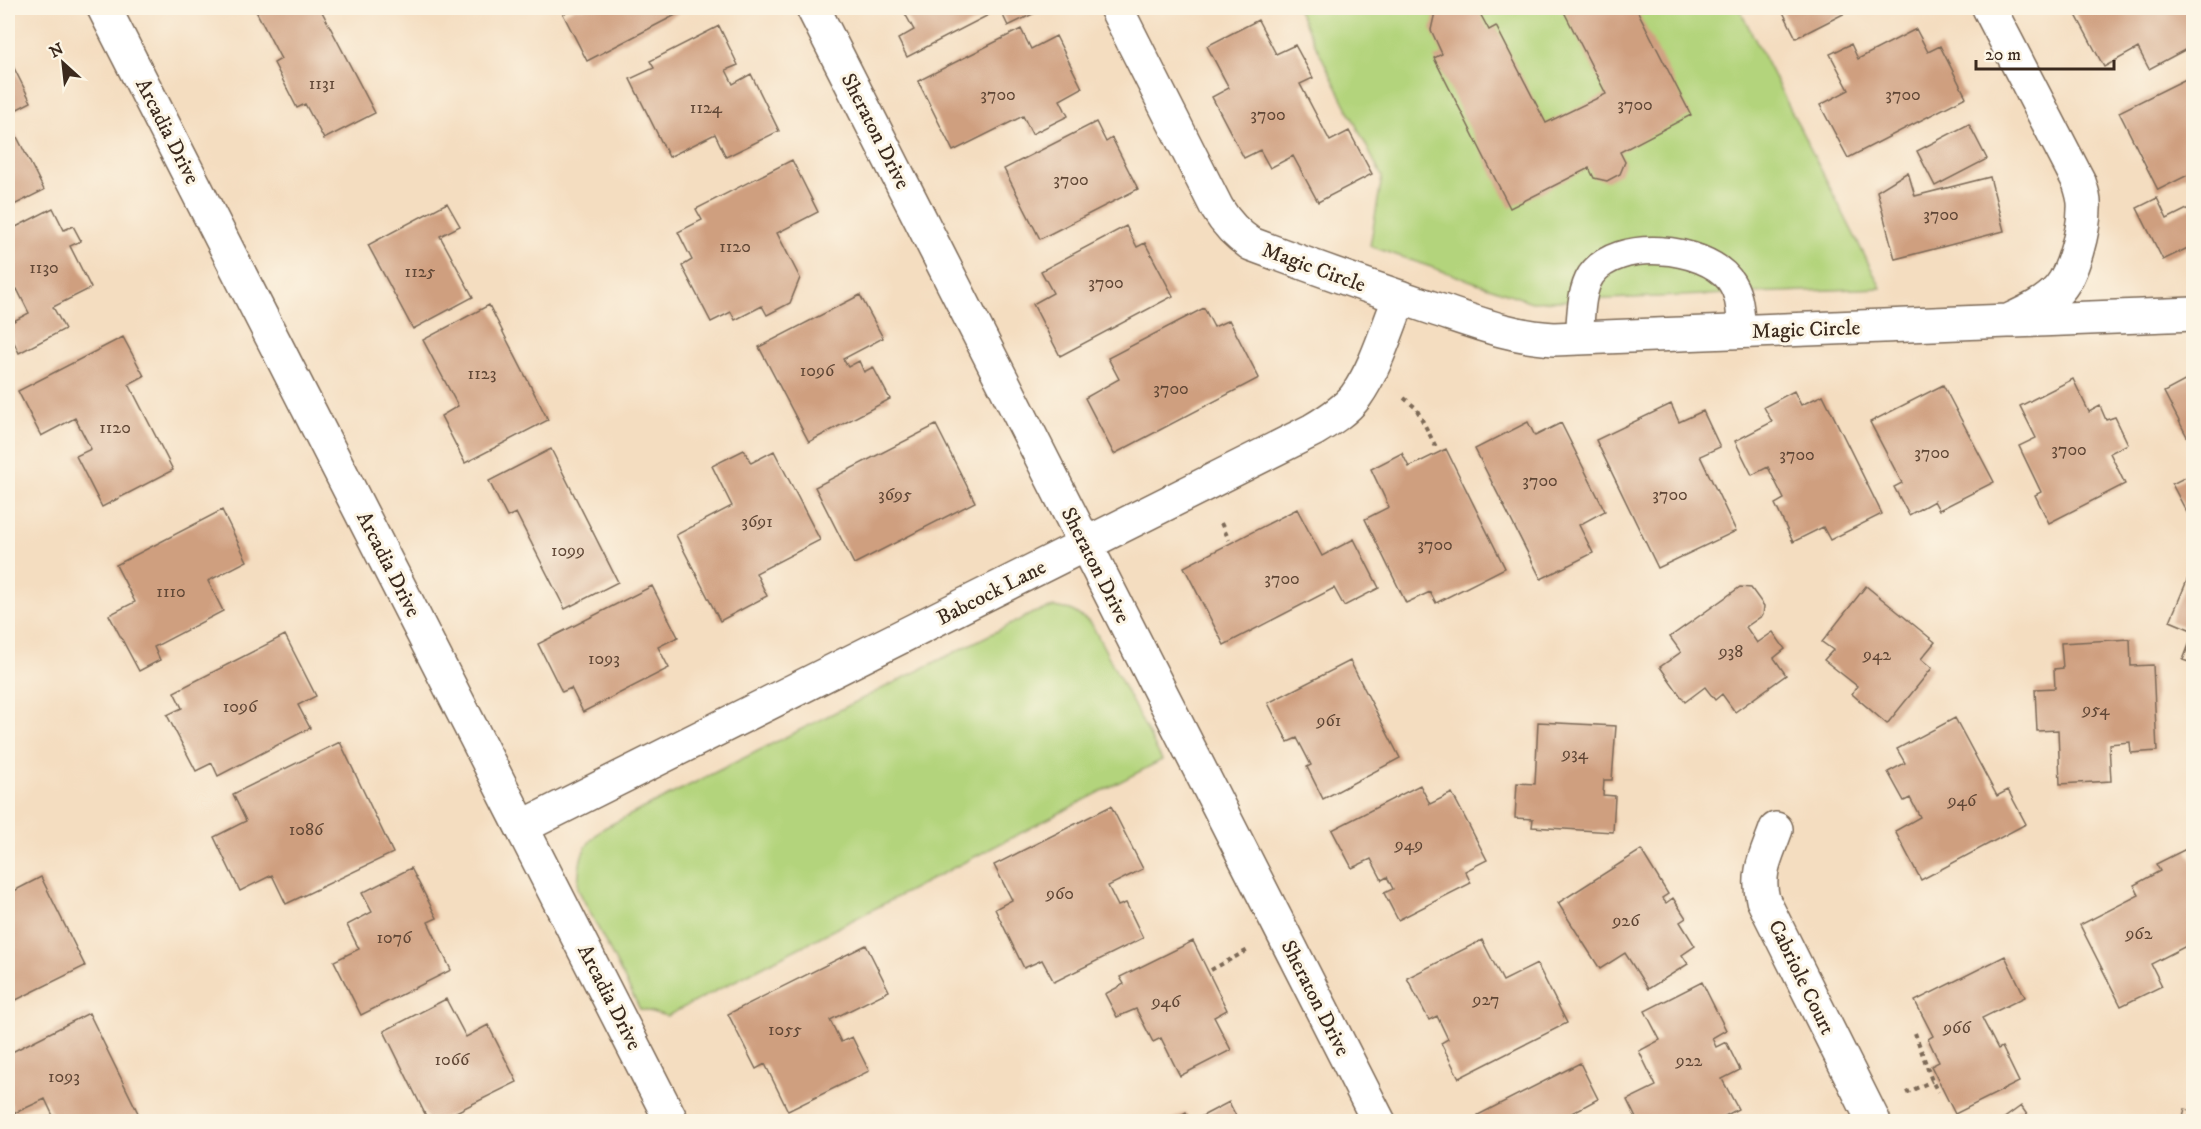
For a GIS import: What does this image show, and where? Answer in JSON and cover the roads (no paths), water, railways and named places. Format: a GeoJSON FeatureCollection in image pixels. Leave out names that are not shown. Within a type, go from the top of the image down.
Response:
{"type":"FeatureCollection","features":[{"type":"Feature","properties":{"kind":"street","name":"Arcadia Drive"},"geometry":{"type":"LineString","coordinates":[[104,8],[524,826],[672,1122]]}},
{"type":"Feature","properties":{"kind":"street","name":"Sheraton Drive"},"geometry":{"type":"LineString","coordinates":[[813,8],[1379,1122]]}},
{"type":"Feature","properties":{"kind":"street","name":"Magic Circle"},"geometry":{"type":"LineString","coordinates":[[1116,8],[1217,208],[1232,230],[1251,244],[1400,297],[1508,333],[1537,338],[2008,321],[2032,309],[2059,289],[2073,263],[2084,209],[2083,196],[2079,182],[1989,8]]}},
{"type":"Feature","properties":{"kind":"street","name":"Babcock Lane"},"geometry":{"type":"LineString","coordinates":[[524,826],[1329,421],[1355,398],[1364,383],[1400,297]]}},
{"type":"Feature","properties":{"kind":"street"},"geometry":{"type":"LineString","coordinates":[[2008,321],[2193,314]]}},
{"type":"Feature","properties":{"kind":"street","name":"Cabriole Court"},"geometry":{"type":"LineString","coordinates":[[1776,829],[1761,869],[1759,884],[1763,900],[1874,1122]]}},
{"type":"Feature","properties":{"kind":"lane"},"geometry":{"type":"LineString","coordinates":[[1580,338],[1582,306],[1591,276],[1600,266],[1619,255],[1639,251],[1678,254],[1715,267],[1734,286],[1739,301],[1742,332]]}}]}
